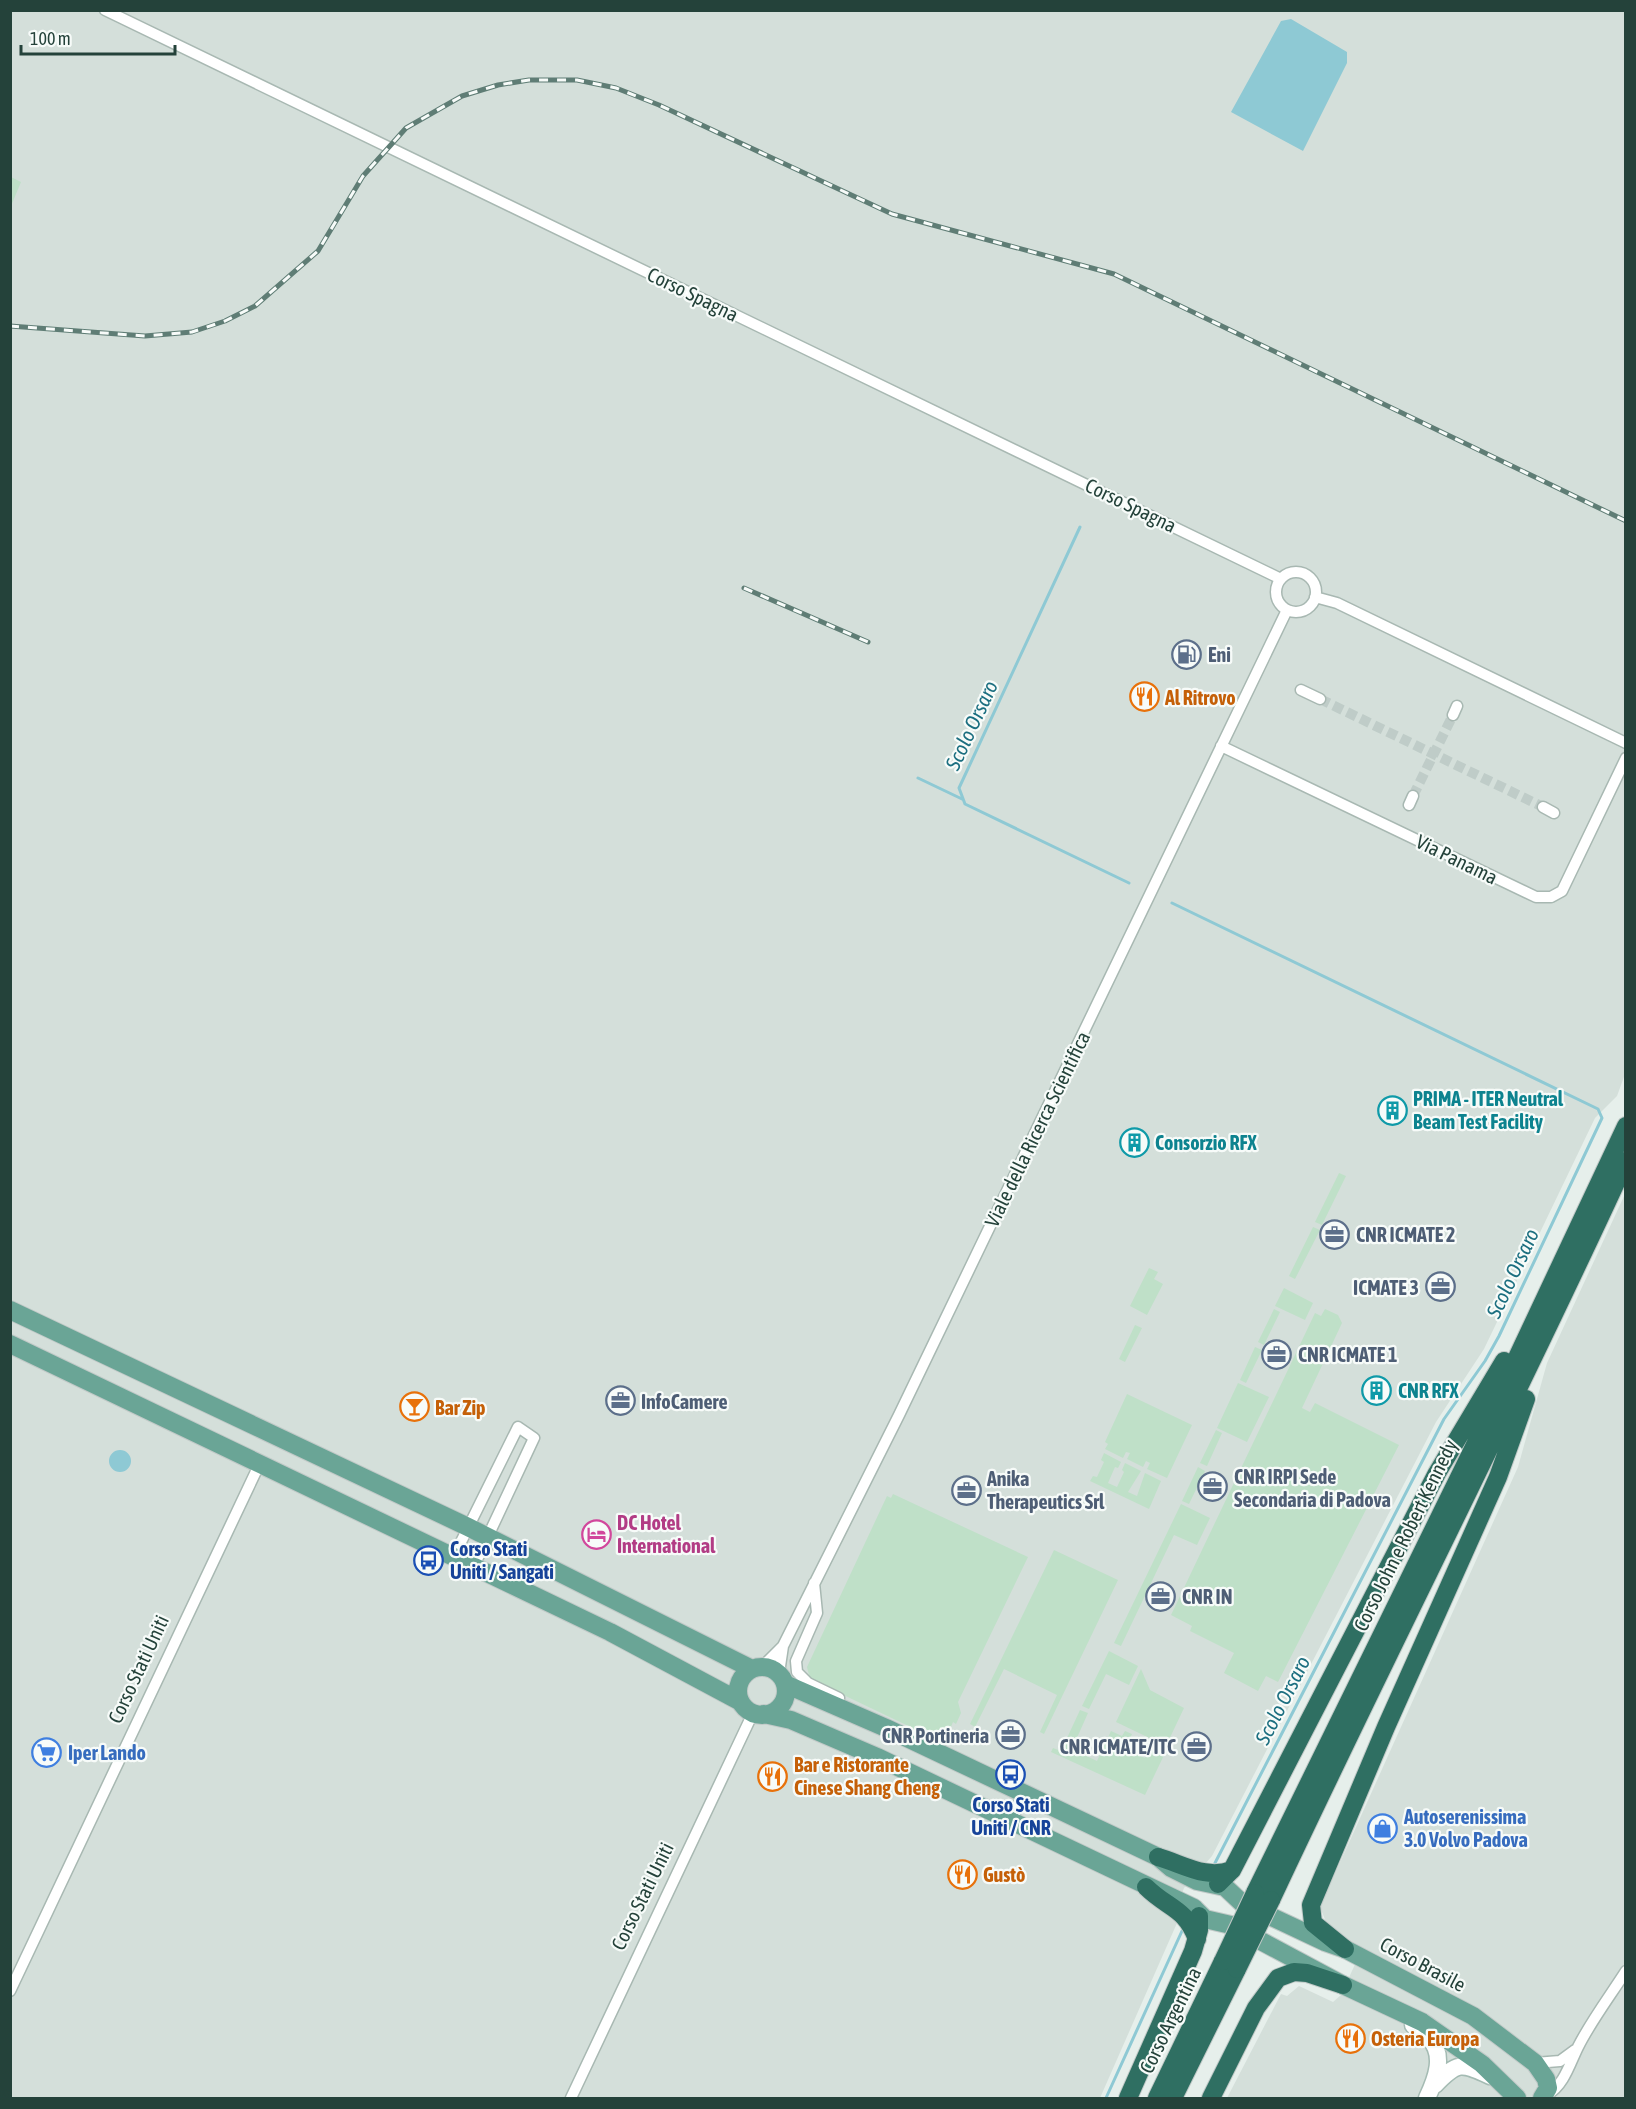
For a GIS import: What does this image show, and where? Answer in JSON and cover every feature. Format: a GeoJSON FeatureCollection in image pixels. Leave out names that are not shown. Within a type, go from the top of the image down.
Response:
{"type":"FeatureCollection","features":[{"type":"Feature","properties":{"kind":"highway","name":"Corso John e Robert Kennedy"},"geometry":{"type":"LineString","coordinates":[[1230,1965],[1256,1898],[1626,1126]]}},
{"type":"Feature","properties":{"kind":"highway","name":"Corso John e Robert Kennedy"},"geometry":{"type":"LineString","coordinates":[[1256,1898],[1350,1731],[1554,1318],[1626,1161]]}},
{"type":"Feature","properties":{"kind":"highway"},"geometry":{"type":"LineString","coordinates":[[1213,1884],[1232,1870],[1437,1473],[1557,1272]]}},
{"type":"Feature","properties":{"kind":"highway"},"geometry":{"type":"LineString","coordinates":[[1345,1949],[1312,1923],[1311,1905],[1382,1737],[1498,1477],[1554,1318]]}},
{"type":"Feature","properties":{"kind":"highway"},"geometry":{"type":"LineString","coordinates":[[1158,1857],[1200,1872],[1214,1874],[1232,1870]]}},
{"type":"Feature","properties":{"kind":"highway"},"geometry":{"type":"LineString","coordinates":[[1146,1887],[1155,1896],[1183,1913],[1197,1939]]}},
{"type":"Feature","properties":{"kind":"highway"},"geometry":{"type":"LineString","coordinates":[[1128,2098],[1197,1939],[1202,1915]]}},
{"type":"Feature","properties":{"kind":"highway","name":"Corso Argentina"},"geometry":{"type":"LineString","coordinates":[[1157,2098],[1230,1965]]}},
{"type":"Feature","properties":{"kind":"highway","name":"Corso Argentina"},"geometry":{"type":"LineString","coordinates":[[1173,2098],[1230,1965]]}},
{"type":"Feature","properties":{"kind":"highway"},"geometry":{"type":"LineString","coordinates":[[1210,2098],[1256,2008],[1278,1978],[1294,1972],[1306,1973],[1343,1985]]}},
{"type":"Feature","properties":{"kind":"main road"},"geometry":{"type":"LineString","coordinates":[[10,1310],[1158,1857],[1171,1868],[1256,1898]]}},
{"type":"Feature","properties":{"kind":"main road"},"geometry":{"type":"LineString","coordinates":[[10,1344],[610,1632],[753,1710],[791,1720],[877,1756],[1202,1915],[1231,1925],[1404,2016],[1422,2022],[1482,2064],[1491,2076],[1517,2098]]}},
{"type":"Feature","properties":{"kind":"main road"},"geometry":{"type":"LineString","coordinates":[[753,1710],[776,1710],[784,1701],[770,1673]]}},
{"type":"Feature","properties":{"kind":"main road"},"geometry":{"type":"LineString","coordinates":[[753,1710],[738,1686],[743,1676],[770,1673]]}},
{"type":"Feature","properties":{"kind":"main road"},"geometry":{"type":"LineString","coordinates":[[1202,1915],[1194,1895],[1213,1884]]}},
{"type":"Feature","properties":{"kind":"main road","name":"Corso Brasile"},"geometry":{"type":"LineString","coordinates":[[1256,1898],[1325,1942],[1345,1949],[1473,2016],[1535,2063],[1546,2079],[1548,2088],[1543,2097]]}},
{"type":"Feature","properties":{"kind":"street","name":"Corso Spagna"},"geometry":{"type":"LineString","coordinates":[[105,10],[1281,579],[1291,572],[1303,574],[1312,580],[1315,597]]}},
{"type":"Feature","properties":{"kind":"street"},"geometry":{"type":"LineString","coordinates":[[1281,579],[1277,584],[1276,597],[1287,610],[1301,611],[1308,608],[1315,597],[1337,603],[1626,743]]}},
{"type":"Feature","properties":{"kind":"street","name":"Viale della Ricerca Scientifica"},"geometry":{"type":"LineString","coordinates":[[770,1673],[900,1415],[1287,610]]}},
{"type":"Feature","properties":{"kind":"street"},"geometry":{"type":"LineString","coordinates":[[1301,690],[1320,699]]}},
{"type":"Feature","properties":{"kind":"street","name":"Via Panama"},"geometry":{"type":"LineString","coordinates":[[1221,746],[1536,897],[1551,897],[1562,891],[1626,758]]}},
{"type":"Feature","properties":{"kind":"street"},"geometry":{"type":"LineString","coordinates":[[1543,807],[1554,813]]}},
{"type":"Feature","properties":{"kind":"street"},"geometry":{"type":"LineString","coordinates":[[454,1556],[518,1427],[534,1438],[474,1566]]}},
{"type":"Feature","properties":{"kind":"street","name":"Corso Stati Uniti"},"geometry":{"type":"LineString","coordinates":[[10,1991],[260,1463]]}},
{"type":"Feature","properties":{"kind":"street"},"geometry":{"type":"LineString","coordinates":[[814,1583],[817,1613],[796,1661],[797,1672],[808,1683],[866,1712],[886,1728]]}},
{"type":"Feature","properties":{"kind":"street","name":"Viale della Ricerca Scientifica"},"geometry":{"type":"LineString","coordinates":[[770,1673],[783,1646]]}},
{"type":"Feature","properties":{"kind":"street","name":"Corso Stati Uniti"},"geometry":{"type":"LineString","coordinates":[[571,2098],[753,1710]]}},
{"type":"Feature","properties":{"kind":"street"},"geometry":{"type":"LineString","coordinates":[[1011,1822],[1023,1794]]}},
{"type":"Feature","properties":{"kind":"street"},"geometry":{"type":"LineString","coordinates":[[1543,2097],[1554,2091],[1570,2066],[1577,2048],[1626,1971]]}},
{"type":"Feature","properties":{"kind":"street"},"geometry":{"type":"LineString","coordinates":[[1404,2016],[1427,2035],[1437,2049],[1438,2067],[1430,2093]]}},
{"type":"Feature","properties":{"kind":"street"},"geometry":{"type":"LineString","coordinates":[[1535,2063],[1560,2061],[1577,2048]]}},
{"type":"Feature","properties":{"kind":"street"},"geometry":{"type":"LineString","coordinates":[[1430,2093],[1454,2067],[1471,2067],[1491,2076]]}},
{"type":"Feature","properties":{"kind":"shaded area"},"geometry":{"type":"Polygon","coordinates":[[[11,11],[1625,11],[1625,1074],[1617,1096],[1595,1118],[1484,1349],[1436,1422],[1212,1856],[1184,1888],[1172,1918],[1177,1923],[1100,2098],[11,2098],[11,11]]]}},
{"type":"Feature","properties":{"kind":"shaded area"},"geometry":{"type":"Polygon","coordinates":[[[1625,1194],[1625,2098],[1227,2098],[1281,1994],[1287,1996],[1299,1986],[1333,2002],[1341,1995],[1362,1949],[1330,1932],[1320,1907],[1518,1467],[1547,1363],[1625,1194]]]}},
{"type":"Feature","properties":{"kind":"green space"},"geometry":{"type":"Polygon","coordinates":[[[11,177],[21,182],[11,206],[11,177]]]}},
{"type":"Feature","properties":{"kind":"green space"},"geometry":{"type":"Polygon","coordinates":[[[1339,1173],[1346,1176],[1322,1225],[1315,1222],[1339,1173]]]}},
{"type":"Feature","properties":{"kind":"green space"},"geometry":{"type":"Polygon","coordinates":[[[1313,1227],[1320,1230],[1295,1279],[1289,1276],[1313,1227]]]}},
{"type":"Feature","properties":{"kind":"green space"},"geometry":{"type":"Polygon","coordinates":[[[1149,1268],[1158,1272],[1154,1279],[1163,1284],[1147,1315],[1130,1306],[1149,1268]]]}},
{"type":"Feature","properties":{"kind":"green space"},"geometry":{"type":"Polygon","coordinates":[[[1284,1288],[1313,1303],[1305,1320],[1275,1306],[1284,1288]]]}},
{"type":"Feature","properties":{"kind":"green space"},"geometry":{"type":"Polygon","coordinates":[[[1274,1309],[1280,1312],[1264,1345],[1258,1342],[1274,1309]]]}},
{"type":"Feature","properties":{"kind":"green space"},"geometry":{"type":"Polygon","coordinates":[[[1325,1309],[1338,1315],[1342,1323],[1302,1408],[1310,1412],[1315,1403],[1399,1445],[1278,1682],[1266,1676],[1258,1691],[1224,1673],[1234,1653],[1190,1631],[1192,1626],[1171,1615],[1315,1313],[1321,1316],[1325,1309]]]}},
{"type":"Feature","properties":{"kind":"green space"},"geometry":{"type":"Polygon","coordinates":[[[1135,1325],[1142,1328],[1125,1362],[1119,1359],[1135,1325]]]}},
{"type":"Feature","properties":{"kind":"green space"},"geometry":{"type":"Polygon","coordinates":[[[1255,1347],[1262,1350],[1246,1383],[1240,1380],[1255,1347]]]}},
{"type":"Feature","properties":{"kind":"green space"},"geometry":{"type":"Polygon","coordinates":[[[1238,1383],[1269,1397],[1247,1442],[1217,1428],[1238,1383]]]}},
{"type":"Feature","properties":{"kind":"green space"},"geometry":{"type":"Polygon","coordinates":[[[1127,1394],[1192,1425],[1167,1478],[1147,1469],[1150,1463],[1146,1461],[1143,1467],[1127,1459],[1130,1453],[1126,1452],[1123,1458],[1105,1449],[1108,1444],[1105,1442],[1127,1394]]]}},
{"type":"Feature","properties":{"kind":"green space"},"geometry":{"type":"Polygon","coordinates":[[[1216,1430],[1222,1433],[1207,1466],[1200,1463],[1216,1430]]]}},
{"type":"Feature","properties":{"kind":"green space"},"geometry":{"type":"Polygon","coordinates":[[[1104,1453],[1121,1462],[1118,1468],[1115,1467],[1108,1483],[1117,1487],[1124,1472],[1122,1470],[1125,1463],[1141,1471],[1128,1492],[1137,1496],[1145,1473],[1161,1481],[1149,1509],[1090,1481],[1093,1476],[1097,1477],[1104,1462],[1101,1460],[1104,1453]]]}},
{"type":"Feature","properties":{"kind":"green space"},"geometry":{"type":"Polygon","coordinates":[[[1198,1467],[1205,1471],[1189,1504],[1182,1501],[1198,1467]]]}},
{"type":"Feature","properties":{"kind":"green space"},"geometry":{"type":"Polygon","coordinates":[[[893,1494],[1028,1557],[958,1702],[961,1713],[956,1724],[953,1722],[944,1743],[810,1679],[807,1667],[887,1496],[891,1498],[893,1494]]]}},
{"type":"Feature","properties":{"kind":"green space"},"geometry":{"type":"Polygon","coordinates":[[[1181,1504],[1210,1518],[1197,1545],[1174,1535],[1121,1646],[1114,1643],[1181,1504]]]}},
{"type":"Feature","properties":{"kind":"green space"},"geometry":{"type":"Polygon","coordinates":[[[1054,1550],[1118,1580],[1044,1734],[1040,1732],[1057,1695],[1004,1669],[975,1727],[970,1724],[1054,1550]]]}},
{"type":"Feature","properties":{"kind":"green space"},"geometry":{"type":"Polygon","coordinates":[[[1109,1651],[1138,1666],[1129,1685],[1106,1674],[1089,1709],[1082,1706],[1109,1651]]]}},
{"type":"Feature","properties":{"kind":"green space"},"geometry":{"type":"Polygon","coordinates":[[[1141,1669],[1150,1690],[1184,1708],[1166,1746],[1116,1722],[1141,1669]]]}},
{"type":"Feature","properties":{"kind":"green space"},"geometry":{"type":"Polygon","coordinates":[[[1080,1710],[1088,1713],[1072,1749],[1097,1761],[1111,1731],[1122,1736],[1125,1731],[1132,1734],[1125,1749],[1145,1758],[1152,1743],[1165,1753],[1145,1795],[1051,1752],[1053,1748],[1061,1751],[1080,1710]]]}},
{"type":"Feature","properties":{"kind":"water"},"geometry":{"type":"Polygon","coordinates":[[[1291,19],[1347,52],[1347,63],[1303,151],[1231,112],[1281,21],[1291,19]]]}},
{"type":"Feature","properties":{"kind":"water"},"geometry":{"type":"Polygon","coordinates":[[[120,1450],[130,1457],[131,1461],[124,1471],[120,1472],[110,1465],[109,1461],[116,1451],[120,1450]]]}},
{"type":"Feature","properties":{"kind":"waterway","name":"Scolo Orsaro"},"geometry":{"type":"LineString","coordinates":[[1080,527],[959,788],[965,804],[1129,883]]}},
{"type":"Feature","properties":{"kind":"waterway"},"geometry":{"type":"LineString","coordinates":[[918,778],[962,799]]}},
{"type":"Feature","properties":{"kind":"waterway","name":"Scolo Orsaro"},"geometry":{"type":"LineString","coordinates":[[1172,903],[1598,1109],[1602,1118],[1499,1336],[1485,1361],[1444,1419],[1215,1863]]}},
{"type":"Feature","properties":{"kind":"waterway","name":"Scolo Orsaro"},"geometry":{"type":"LineString","coordinates":[[1106,2098],[1182,1931]]}},
{"type":"Feature","properties":{"kind":"tunnel"},"geometry":{"type":"LineString","coordinates":[[1320,699],[1543,807]]}},
{"type":"Feature","properties":{"kind":"tunnel"},"geometry":{"type":"LineString","coordinates":[[1413,796],[1453,715]]}},
{"type":"Feature","properties":{"kind":"railway"},"geometry":{"type":"LineString","coordinates":[[10,326],[145,336],[192,332],[225,321],[255,306],[318,251],[363,176],[406,128],[462,96],[498,85],[529,80],[577,80],[616,88],[659,105],[892,214],[1114,274],[1626,521]]}},
{"type":"Feature","properties":{"kind":"railway"},"geometry":{"type":"LineString","coordinates":[[744,588],[868,642]]}},
{"type":"Feature","properties":{"kind":"place","name":"Eni"},"geometry":{"type":"Point","coordinates":[1187,654]}},
{"type":"Feature","properties":{"kind":"place","name":"Al Ritrovo"},"geometry":{"type":"Point","coordinates":[1144,697]}},
{"type":"Feature","properties":{"kind":"place","name":"PRIMA - ITER Neutral Beam Test Facility"},"geometry":{"type":"Point","coordinates":[1392,1110]}},
{"type":"Feature","properties":{"kind":"place","name":"Consorzio RFX"},"geometry":{"type":"Point","coordinates":[1134,1142]}},
{"type":"Feature","properties":{"kind":"place","name":"CNR ICMATE 2"},"geometry":{"type":"Point","coordinates":[1335,1234]}},
{"type":"Feature","properties":{"kind":"place","name":"ICMATE 3"},"geometry":{"type":"Point","coordinates":[1440,1287]}},
{"type":"Feature","properties":{"kind":"place","name":"CNR ICMATE 1"},"geometry":{"type":"Point","coordinates":[1277,1354]}},
{"type":"Feature","properties":{"kind":"place","name":"CNR RFX"},"geometry":{"type":"Point","coordinates":[1377,1390]}},
{"type":"Feature","properties":{"kind":"place","name":"InfoCamere"},"geometry":{"type":"Point","coordinates":[620,1401]}},
{"type":"Feature","properties":{"kind":"place","name":"Bar Zip"},"geometry":{"type":"Point","coordinates":[414,1407]}},
{"type":"Feature","properties":{"kind":"place","name":"CNR IRPI Sede Secondaria di Padova"},"geometry":{"type":"Point","coordinates":[1213,1487]}},
{"type":"Feature","properties":{"kind":"place","name":"Anika Therapeutics Srl"},"geometry":{"type":"Point","coordinates":[966,1490]}},
{"type":"Feature","properties":{"kind":"place","name":"DC Hotel International"},"geometry":{"type":"Point","coordinates":[596,1534]}},
{"type":"Feature","properties":{"kind":"place","name":"Corso Stati Uniti / Sangati"},"geometry":{"type":"Point","coordinates":[429,1560]}},
{"type":"Feature","properties":{"kind":"place","name":"CNR IN"},"geometry":{"type":"Point","coordinates":[1161,1596]}},
{"type":"Feature","properties":{"kind":"place","name":"CNR Portineria"},"geometry":{"type":"Point","coordinates":[1010,1735]}},
{"type":"Feature","properties":{"kind":"place","name":"CNR ICMATE/ITC"},"geometry":{"type":"Point","coordinates":[1197,1746]}},
{"type":"Feature","properties":{"kind":"place","name":"Iper Lando"},"geometry":{"type":"Point","coordinates":[47,1752]}},
{"type":"Feature","properties":{"kind":"place","name":"Corso Stati Uniti / CNR"},"geometry":{"type":"Point","coordinates":[1011,1774]}},
{"type":"Feature","properties":{"kind":"place","name":"Bar e Ristorante Cinese Shang Cheng"},"geometry":{"type":"Point","coordinates":[773,1776]}},
{"type":"Feature","properties":{"kind":"place","name":"Autoserenissima 3.0 Volvo Padova"},"geometry":{"type":"Point","coordinates":[1383,1828]}},
{"type":"Feature","properties":{"kind":"place","name":"Gustò"},"geometry":{"type":"Point","coordinates":[962,1874]}},
{"type":"Feature","properties":{"kind":"place","name":"Osteria Europa"},"geometry":{"type":"Point","coordinates":[1350,2038]}}]}
